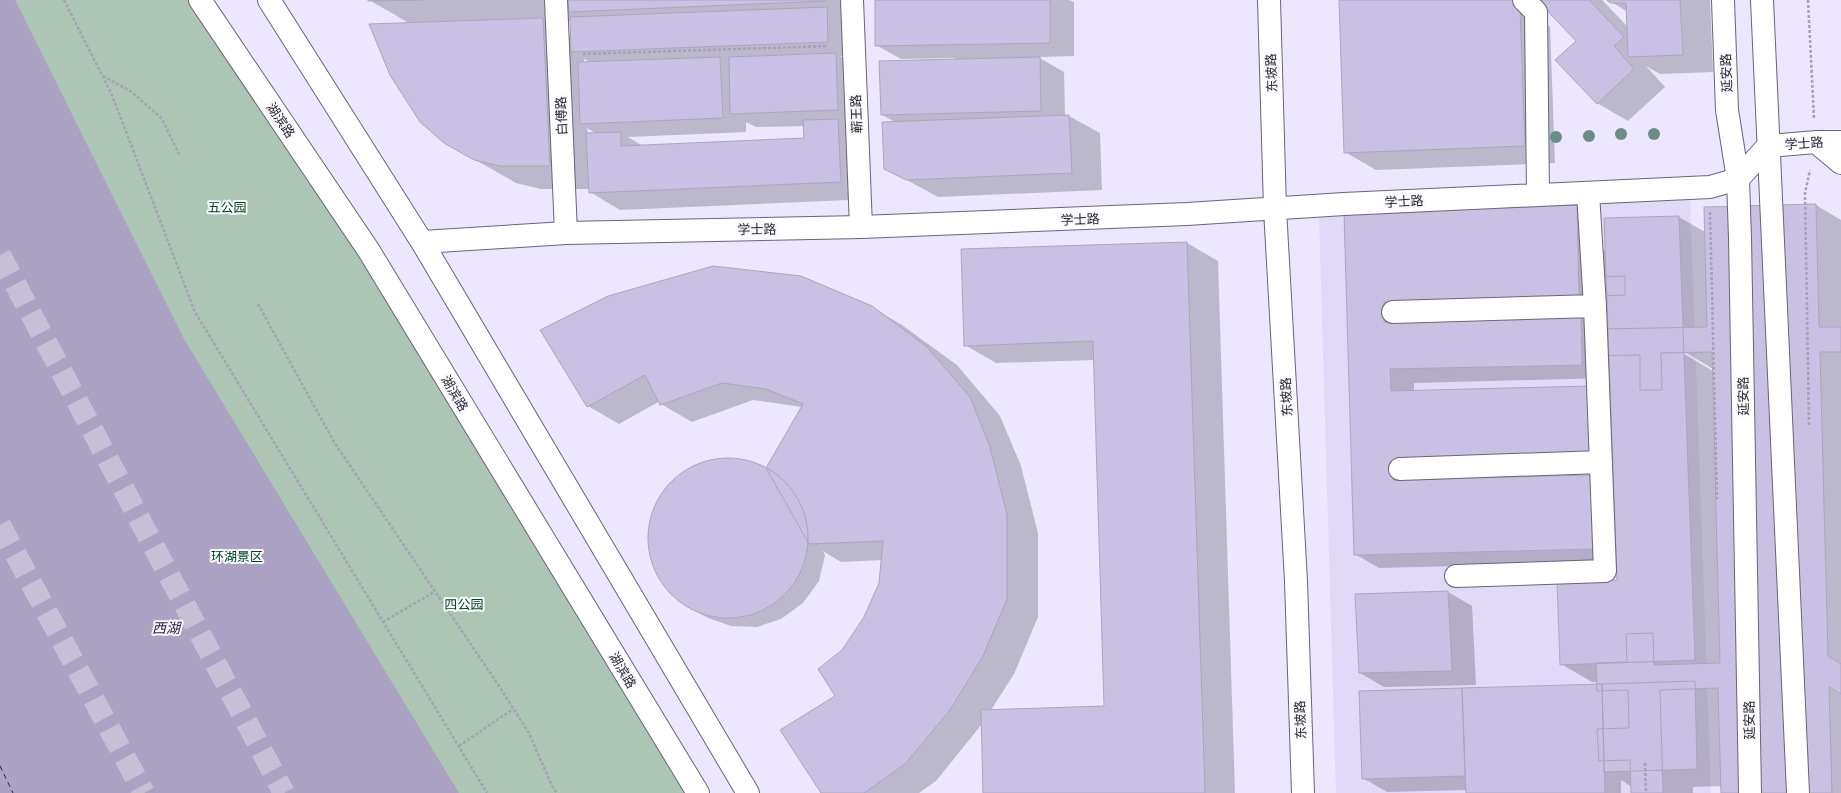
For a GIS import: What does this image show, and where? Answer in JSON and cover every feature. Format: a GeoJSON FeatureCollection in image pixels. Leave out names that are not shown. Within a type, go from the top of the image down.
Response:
{"type":"FeatureCollection","features":[{"type":"Feature","properties":{"kind":"street","name":"湖滨路"},"geometry":{"type":"LineString","coordinates":[[200,0],[369,251],[698,793]]}},
{"type":"Feature","properties":{"kind":"street"},"geometry":{"type":"LineString","coordinates":[[269,0],[422,242],[748,793]]}},
{"type":"Feature","properties":{"kind":"street","name":"白傅路"},"geometry":{"type":"LineString","coordinates":[[556,0],[566,232]]}},
{"type":"Feature","properties":{"kind":"street","name":"蕲王路"},"geometry":{"type":"LineString","coordinates":[[852,0],[860,227]]}},
{"type":"Feature","properties":{"kind":"street","name":"东坡路"},"geometry":{"type":"LineString","coordinates":[[1269,0],[1276,209],[1296,581],[1303,793]]}},
{"type":"Feature","properties":{"kind":"street"},"geometry":{"type":"LineString","coordinates":[[1524,0],[1536,12],[1538,195]]}},
{"type":"Feature","properties":{"kind":"street","name":"延安路"},"geometry":{"type":"LineString","coordinates":[[1723,0],[1727,110],[1738,179],[1741,246],[1750,793]]}},
{"type":"Feature","properties":{"kind":"street"},"geometry":{"type":"LineString","coordinates":[[1762,0],[1798,793]]}},
{"type":"Feature","properties":{"kind":"street"},"geometry":{"type":"LineString","coordinates":[[1816,142],[1841,163]]}},
{"type":"Feature","properties":{"kind":"street","name":"学士路"},"geometry":{"type":"LineString","coordinates":[[1768,146],[1816,142],[1841,142]]}},
{"type":"Feature","properties":{"kind":"street"},"geometry":{"type":"LineString","coordinates":[[1738,179],[1768,146]]}},
{"type":"Feature","properties":{"kind":"street","name":"学士路"},"geometry":{"type":"LineString","coordinates":[[422,242],[566,232],[860,227],[1187,214],[1344,204],[1588,194],[1710,187],[1738,179]]}},
{"type":"Feature","properties":{"kind":"street"},"geometry":{"type":"LineString","coordinates":[[1456,576],[1605,571],[1595,306],[1588,194]]}},
{"type":"Feature","properties":{"kind":"street"},"geometry":{"type":"LineString","coordinates":[[1393,312],[1595,306]]}},
{"type":"Feature","properties":{"kind":"street"},"geometry":{"type":"LineString","coordinates":[[1400,469],[1600,462]]}},
{"type":"Feature","properties":{"kind":"path"},"geometry":{"type":"LineString","coordinates":[[64,0],[112,95],[195,312],[487,793]]}},
{"type":"Feature","properties":{"kind":"path"},"geometry":{"type":"LineString","coordinates":[[1808,0],[1816,142],[1806,194],[1809,430]]}},
{"type":"Feature","properties":{"kind":"path"},"geometry":{"type":"LineString","coordinates":[[559,55],[853,45]]}},
{"type":"Feature","properties":{"kind":"path"},"geometry":{"type":"LineString","coordinates":[[102,76],[132,92],[162,119],[180,156]]}},
{"type":"Feature","properties":{"kind":"path"},"geometry":{"type":"LineString","coordinates":[[1710,187],[1718,506]]}},
{"type":"Feature","properties":{"kind":"path"},"geometry":{"type":"LineString","coordinates":[[258,304],[334,442],[529,733],[557,793]]}},
{"type":"Feature","properties":{"kind":"path"},"geometry":{"type":"LineString","coordinates":[[383,622],[434,592]]}},
{"type":"Feature","properties":{"kind":"path"},"geometry":{"type":"LineString","coordinates":[[459,746],[513,709]]}},
{"type":"Feature","properties":{"kind":"path"},"geometry":{"type":"LineString","coordinates":[[1645,763],[1646,793]]}},
{"type":"Feature","properties":{"kind":"shaded area"},"geometry":{"type":"Polygon","coordinates":[[[1690,197],[1711,793],[1336,793],[1319,216],[1690,197]]]}},
{"type":"Feature","properties":{"kind":"green space","name":"环湖景区"},"geometry":{"type":"Polygon","coordinates":[[[0,0],[213,0],[698,793],[0,793],[0,0]]]}},
{"type":"Feature","properties":{"kind":"water","name":"西湖"},"geometry":{"type":"Polygon","coordinates":[[[0,0],[15,0],[184,339],[459,793],[0,793],[0,0]]]}},
{"type":"Feature","properties":{"kind":"building"},"geometry":{"type":"Polygon","coordinates":[[[368,0],[423,0],[368,1],[368,0]]]}},
{"type":"Feature","properties":{"kind":"building"},"geometry":{"type":"Polygon","coordinates":[[[568,0],[825,0],[825,1],[569,12],[568,0]]]}},
{"type":"Feature","properties":{"kind":"building"},"geometry":{"type":"Polygon","coordinates":[[[875,0],[1050,0],[1050,43],[875,46],[875,0]]]}},
{"type":"Feature","properties":{"kind":"building"},"geometry":{"type":"Polygon","coordinates":[[[1339,0],[1512,0],[1520,8],[1525,146],[1344,153],[1339,0]]]}},
{"type":"Feature","properties":{"kind":"building"},"geometry":{"type":"Polygon","coordinates":[[[1537,0],[1589,0],[1624,37],[1614,46],[1634,69],[1597,104],[1555,60],[1576,41],[1537,0]]]}},
{"type":"Feature","properties":{"kind":"building"},"geometry":{"type":"Polygon","coordinates":[[[1607,0],[1680,0],[1683,55],[1628,57],[1626,3],[1610,3],[1607,0]]]}},
{"type":"Feature","properties":{"kind":"building"},"geometry":{"type":"Polygon","coordinates":[[[827,7],[828,42],[571,52],[570,17],[827,7]]]}},
{"type":"Feature","properties":{"kind":"building"},"geometry":{"type":"Polygon","coordinates":[[[543,18],[550,166],[500,166],[474,160],[444,143],[420,122],[390,75],[369,24],[543,18]]]}},
{"type":"Feature","properties":{"kind":"building"},"geometry":{"type":"Polygon","coordinates":[[[836,53],[838,110],[730,114],[729,57],[836,53]]]}},
{"type":"Feature","properties":{"kind":"building"},"geometry":{"type":"Polygon","coordinates":[[[720,57],[723,118],[580,124],[578,62],[720,57]]]}},
{"type":"Feature","properties":{"kind":"building"},"geometry":{"type":"Polygon","coordinates":[[[1040,57],[1041,111],[881,115],[879,61],[1040,57]]]}},
{"type":"Feature","properties":{"kind":"building"},"geometry":{"type":"Polygon","coordinates":[[[1069,115],[1072,173],[906,180],[884,169],[882,122],[1069,115]]]}},
{"type":"Feature","properties":{"kind":"building"},"geometry":{"type":"Polygon","coordinates":[[[838,119],[841,182],[589,193],[586,133],[621,132],[621,146],[804,138],[803,120],[838,119]]]}},
{"type":"Feature","properties":{"kind":"building"},"geometry":{"type":"Polygon","coordinates":[[[1816,204],[1819,327],[1841,327],[1841,352],[1820,352],[1828,656],[1841,664],[1841,694],[1829,687],[1832,793],[1721,793],[1718,688],[1660,690],[1663,793],[1631,793],[1630,760],[1599,761],[1597,729],[1629,728],[1628,690],[1597,691],[1596,663],[1627,662],[1626,634],[1653,633],[1654,665],[1720,663],[1712,352],[1661,353],[1662,390],[1640,390],[1640,355],[1585,356],[1582,247],[1601,277],[1625,276],[1625,295],[1602,296],[1603,329],[1707,327],[1704,207],[1816,204]]]}},
{"type":"Feature","properties":{"kind":"building"},"geometry":{"type":"Polygon","coordinates":[[[1577,205],[1579,297],[1384,302],[1384,322],[1581,317],[1582,365],[1390,369],[1391,391],[1589,386],[1591,455],[1393,460],[1393,480],[1592,475],[1594,549],[1354,555],[1344,213],[1577,205]]]}},
{"type":"Feature","properties":{"kind":"building"},"geometry":{"type":"Polygon","coordinates":[[[1679,216],[1695,660],[1560,665],[1557,582],[1617,580],[1604,218],[1679,216]]]}},
{"type":"Feature","properties":{"kind":"building"},"geometry":{"type":"Polygon","coordinates":[[[1187,242],[1205,793],[983,793],[981,710],[1104,706],[1093,341],[964,346],[961,249],[1187,242]]]}},
{"type":"Feature","properties":{"kind":"building"},"geometry":{"type":"Polygon","coordinates":[[[713,266],[801,276],[872,306],[926,346],[970,397],[990,447],[1007,514],[1007,599],[983,656],[950,710],[905,764],[864,793],[821,793],[780,730],[835,696],[818,669],[842,650],[864,617],[879,583],[883,541],[809,544],[766,468],[803,404],[766,389],[722,383],[660,405],[645,375],[587,407],[540,330],[608,296],[713,266]]]}},
{"type":"Feature","properties":{"kind":"building"},"geometry":{"type":"Polygon","coordinates":[[[736,458],[751,461],[766,467],[785,481],[795,493],[802,507],[807,522],[807,554],[802,569],[795,583],[785,595],[773,605],[751,615],[736,618],[720,618],[705,615],[683,605],[671,595],[661,583],[649,554],[648,530],[651,515],[661,493],[671,481],[683,471],[712,459],[736,458]]]}},
{"type":"Feature","properties":{"kind":"building"},"geometry":{"type":"Polygon","coordinates":[[[1448,591],[1452,671],[1359,673],[1355,594],[1448,591]]]}},
{"type":"Feature","properties":{"kind":"building"},"geometry":{"type":"Polygon","coordinates":[[[1695,681],[1697,769],[1604,772],[1602,684],[1695,681]]]}},
{"type":"Feature","properties":{"kind":"building"},"geometry":{"type":"Polygon","coordinates":[[[1602,684],[1605,793],[1466,793],[1462,688],[1602,684]]]}},
{"type":"Feature","properties":{"kind":"building"},"geometry":{"type":"Polygon","coordinates":[[[1462,688],[1465,776],[1362,779],[1359,691],[1462,688]]]}},
{"type":"Feature","properties":{"kind":"ferry route"},"geometry":{"type":"LineString","coordinates":[[0,766],[13,793]]}},
{"type":"Feature","properties":{"kind":"tunnel"},"geometry":{"type":"LineString","coordinates":[[0,255],[284,793]]}},
{"type":"Feature","properties":{"kind":"tunnel"},"geometry":{"type":"LineString","coordinates":[[0,525],[144,793]]}},
{"type":"Feature","properties":{"kind":"park label","name":"五公园"},"geometry":{"type":"Point","coordinates":[227,207]}},
{"type":"Feature","properties":{"kind":"park label","name":"四公园"},"geometry":{"type":"Point","coordinates":[464,604]}}]}
